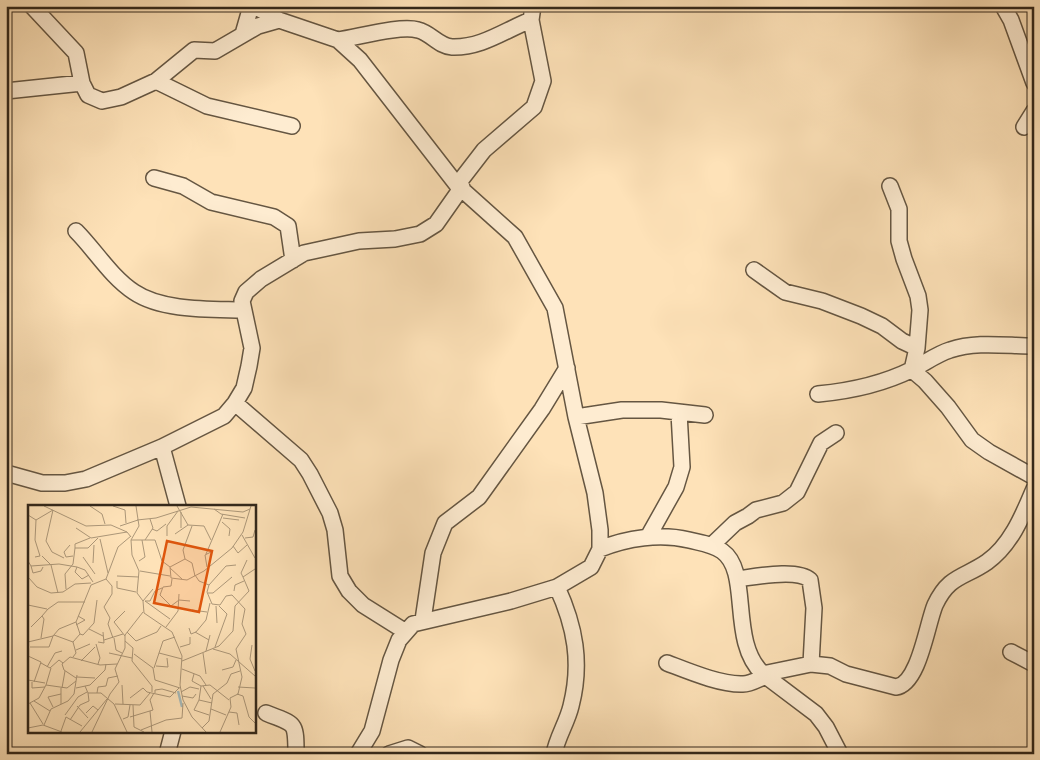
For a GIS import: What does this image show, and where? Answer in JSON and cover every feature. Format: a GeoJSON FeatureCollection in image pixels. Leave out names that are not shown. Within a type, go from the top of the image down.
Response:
{"type":"FeatureCollection","features":[{"type":"Feature","properties":{"kind":"street"},"geometry":{"type":"LineString","coordinates":[[32,6],[76,53],[82,83],[88,95],[102,101],[121,97],[156,81],[194,50],[214,51],[242,34],[270,21],[279,20]]}},
{"type":"Feature","properties":{"kind":"street"},"geometry":{"type":"LineString","coordinates":[[242,34],[248,12],[253,6],[279,20],[338,40],[360,60],[460,186],[515,237],[555,308],[576,417],[595,493],[600,530],[600,550],[591,567],[556,587],[511,601],[423,620],[413,624],[399,640],[390,660],[372,731],[358,754]]}},
{"type":"Feature","properties":{"kind":"street"},"geometry":{"type":"LineString","coordinates":[[1003,6],[1011,20],[1034,83]]}},
{"type":"Feature","properties":{"kind":"street"},"geometry":{"type":"LineString","coordinates":[[6,473],[42,483],[65,483],[86,479],[162,447],[224,416],[244,388],[252,348],[242,310],[242,301],[246,292],[261,279],[293,260],[320,248],[420,234],[436,224],[484,150],[534,107],[543,81],[532,13],[496,38],[463,46],[443,45],[424,31],[400,28],[338,40]]}},
{"type":"Feature","properties":{"kind":"street"},"geometry":{"type":"LineString","coordinates":[[156,81],[207,106],[292,126]]}},
{"type":"Feature","properties":{"kind":"street"},"geometry":{"type":"LineString","coordinates":[[6,91],[82,83]]}},
{"type":"Feature","properties":{"kind":"street"},"geometry":{"type":"LineString","coordinates":[[1024,127],[1034,111]]}},
{"type":"Feature","properties":{"kind":"street"},"geometry":{"type":"LineString","coordinates":[[154,178],[183,186],[211,202],[274,217],[288,226],[293,260]]}},
{"type":"Feature","properties":{"kind":"street"},"geometry":{"type":"LineString","coordinates":[[890,186],[899,209],[899,241],[918,296],[920,310],[918,348],[912,370]]}},
{"type":"Feature","properties":{"kind":"street"},"geometry":{"type":"LineString","coordinates":[[76,231],[115,275],[134,292],[147,298],[176,305],[242,310]]}},
{"type":"Feature","properties":{"kind":"street"},"geometry":{"type":"LineString","coordinates":[[754,270],[785,292],[822,301],[861,316],[882,326],[902,341],[918,348]]}},
{"type":"Feature","properties":{"kind":"street"},"geometry":{"type":"LineString","coordinates":[[818,394],[867,387],[912,370],[949,350],[996,344],[1034,346]]}},
{"type":"Feature","properties":{"kind":"street"},"geometry":{"type":"LineString","coordinates":[[423,620],[433,553],[445,522],[479,497],[537,416],[566,368]]}},
{"type":"Feature","properties":{"kind":"street"},"geometry":{"type":"LineString","coordinates":[[912,370],[925,381],[948,407],[972,440],[989,452],[1034,477]]}},
{"type":"Feature","properties":{"kind":"street"},"geometry":{"type":"LineString","coordinates":[[235,403],[301,460],[310,474],[330,514],[340,576],[349,591],[363,605],[406,632]]}},
{"type":"Feature","properties":{"kind":"street"},"geometry":{"type":"LineString","coordinates":[[576,417],[622,410],[706,415]]}},
{"type":"Feature","properties":{"kind":"street"},"geometry":{"type":"LineString","coordinates":[[648,538],[676,488],[682,467],[679,413]]}},
{"type":"Feature","properties":{"kind":"street"},"geometry":{"type":"LineString","coordinates":[[712,545],[735,523],[756,510],[783,503],[797,492],[821,443],[836,433]]}},
{"type":"Feature","properties":{"kind":"street"},"geometry":{"type":"LineString","coordinates":[[162,447],[178,505]]}},
{"type":"Feature","properties":{"kind":"street"},"geometry":{"type":"LineString","coordinates":[[667,663],[704,676],[741,684],[750,683],[764,675],[810,664],[830,666],[846,674],[903,686],[914,669],[935,605],[948,584],[960,575],[988,562],[1018,525],[1034,489]]}},
{"type":"Feature","properties":{"kind":"street"},"geometry":{"type":"LineString","coordinates":[[600,550],[619,541],[648,538],[683,538],[712,545],[729,559],[737,580],[742,634],[747,649],[764,675],[816,714],[840,754]]}},
{"type":"Feature","properties":{"kind":"street"},"geometry":{"type":"LineString","coordinates":[[737,580],[786,574],[806,576],[810,580],[814,608],[810,664]]}},
{"type":"Feature","properties":{"kind":"street"},"geometry":{"type":"LineString","coordinates":[[554,754],[557,737],[570,708],[578,669],[575,637],[567,609],[556,587]]}},
{"type":"Feature","properties":{"kind":"street"},"geometry":{"type":"LineString","coordinates":[[1011,652],[1034,664]]}},
{"type":"Feature","properties":{"kind":"street"},"geometry":{"type":"LineString","coordinates":[[266,714],[290,722],[296,730],[296,754]]}},
{"type":"Feature","properties":{"kind":"street"},"geometry":{"type":"LineString","coordinates":[[167,754],[173,732]]}},
{"type":"Feature","properties":{"kind":"street"},"geometry":{"type":"LineString","coordinates":[[389,754],[408,748],[420,754]]}}]}
